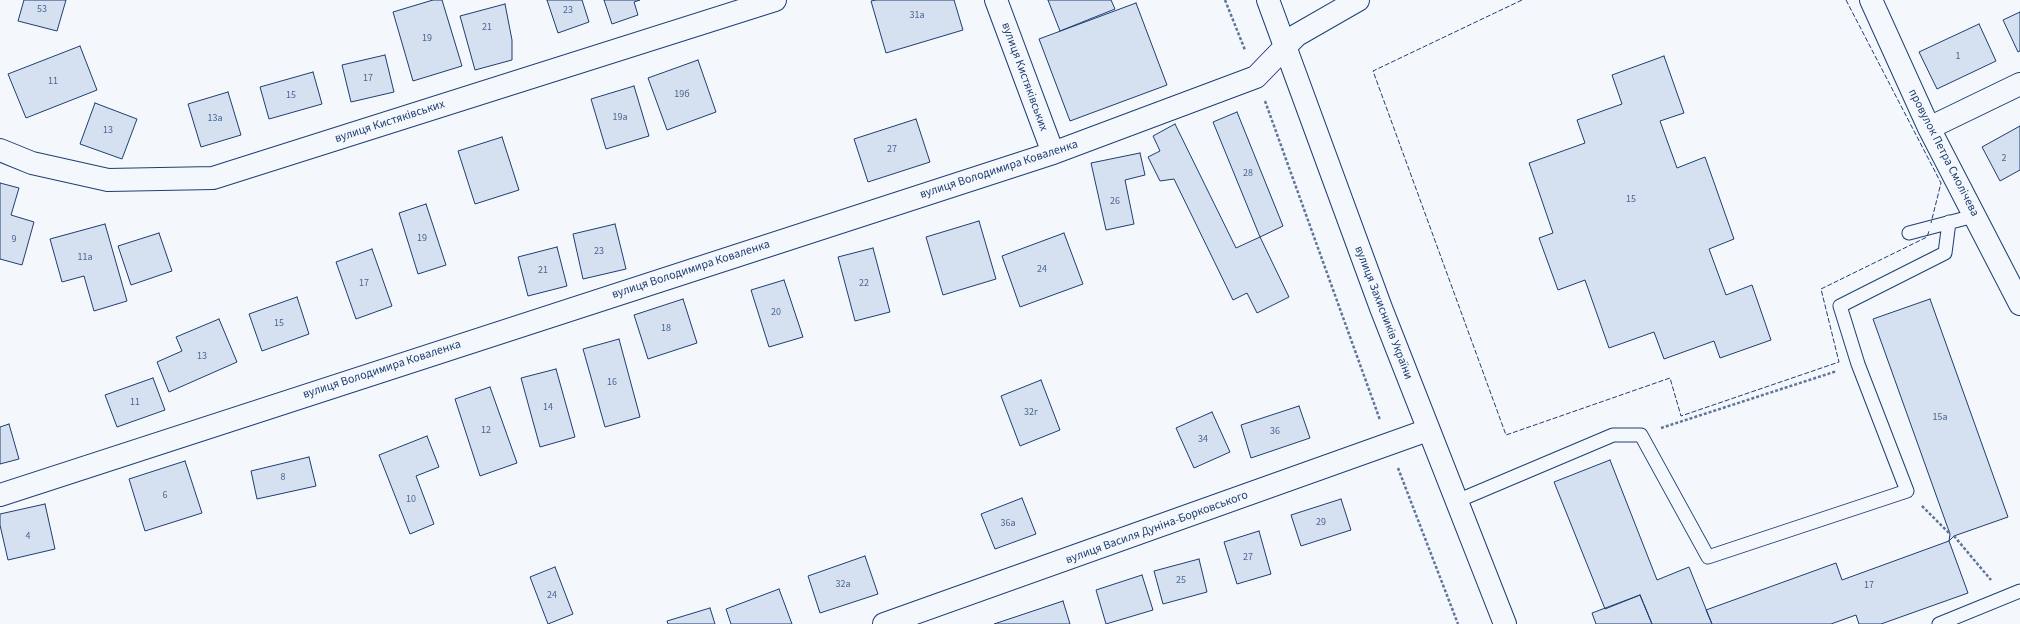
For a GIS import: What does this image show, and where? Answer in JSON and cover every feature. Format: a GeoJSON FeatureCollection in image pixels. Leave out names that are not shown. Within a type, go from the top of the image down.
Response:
{"type":"FeatureCollection","features":[{"type":"Feature","properties":{"kind":"street","name":"вулиця Кистяківських"},"geometry":{"type":"LineString","coordinates":[[0,150],[32,163],[108,180],[213,178],[775,0]]}},
{"type":"Feature","properties":{"kind":"street","name":"вулиця Кистяківських"},"geometry":{"type":"LineString","coordinates":[[996,0],[1052,153]]}},
{"type":"Feature","properties":{"kind":"street","name":"вулиця Захисників України"},"geometry":{"type":"LineString","coordinates":[[1268,0],[1378,301],[1505,624]]}},
{"type":"Feature","properties":{"kind":"street","name":"вулиця Володимира Коваленка"},"geometry":{"type":"LineString","coordinates":[[0,495],[1052,153],[1256,77],[1297,35],[1358,0]]}},
{"type":"Feature","properties":{"kind":"street","name":"провулок Петра Смолічева"},"geometry":{"type":"LineString","coordinates":[[1870,0],[1929,128],[2020,304]]}},
{"type":"Feature","properties":{"kind":"street"},"geometry":{"type":"LineString","coordinates":[[1929,128],[2020,84]]}},
{"type":"Feature","properties":{"kind":"street","name":"вулиця Василя Дуніна-Борковського"},"geometry":{"type":"LineString","coordinates":[[884,624],[1428,430]]}},
{"type":"Feature","properties":{"kind":"lane"},"geometry":{"type":"LineString","coordinates":[[1909,233],[1974,216]]}},
{"type":"Feature","properties":{"kind":"lane"},"geometry":{"type":"LineString","coordinates":[[1457,501],[1613,435],[1641,435],[1708,557],[1907,491],[1858,364],[1840,306],[1945,252],[1949,222]]}},
{"type":"Feature","properties":{"kind":"lane"},"geometry":{"type":"LineString","coordinates":[[1939,624],[2020,591]]}},
{"type":"Feature","properties":{"kind":"path"},"geometry":{"type":"LineString","coordinates":[[1225,0],[1256,77],[1389,445],[1458,624]]}},
{"type":"Feature","properties":{"kind":"path"},"geometry":{"type":"LineString","coordinates":[[1641,435],[1858,364]]}},
{"type":"Feature","properties":{"kind":"path"},"geometry":{"type":"LineString","coordinates":[[1907,491],[1950,534]]}},
{"type":"Feature","properties":{"kind":"path"},"geometry":{"type":"LineString","coordinates":[[1954,536],[2005,597]]}},
{"type":"Feature","properties":{"kind":"building"},"geometry":{"type":"Polygon","coordinates":[[[24,0],[66,0],[57,31],[18,21],[24,0]]]}},
{"type":"Feature","properties":{"kind":"building"},"geometry":{"type":"Polygon","coordinates":[[[433,0],[442,0],[462,66],[413,81],[393,12],[433,0]]]}},
{"type":"Feature","properties":{"kind":"building"},"geometry":{"type":"Polygon","coordinates":[[[547,0],[582,0],[589,22],[558,33],[547,0]]]}},
{"type":"Feature","properties":{"kind":"building"},"geometry":{"type":"Polygon","coordinates":[[[604,0],[640,0],[634,2],[638,15],[612,24],[604,0]]]}},
{"type":"Feature","properties":{"kind":"building"},"geometry":{"type":"Polygon","coordinates":[[[954,0],[963,30],[886,53],[871,1],[954,0]]]}},
{"type":"Feature","properties":{"kind":"building"},"geometry":{"type":"Polygon","coordinates":[[[1048,0],[1111,0],[1115,9],[1060,31],[1048,0]]]}},
{"type":"Feature","properties":{"kind":"building"},"geometry":{"type":"Polygon","coordinates":[[[1136,3],[1167,85],[1070,121],[1039,39],[1136,3]]]}},
{"type":"Feature","properties":{"kind":"building"},"geometry":{"type":"Polygon","coordinates":[[[505,4],[512,40],[512,60],[475,70],[460,16],[505,4]]]}},
{"type":"Feature","properties":{"kind":"building"},"geometry":{"type":"Polygon","coordinates":[[[2020,12],[2020,51],[2018,52],[2003,20],[2020,12]]]}},
{"type":"Feature","properties":{"kind":"building"},"geometry":{"type":"Polygon","coordinates":[[[1979,24],[1996,61],[1937,89],[1919,52],[1979,24]]]}},
{"type":"Feature","properties":{"kind":"building"},"geometry":{"type":"Polygon","coordinates":[[[80,46],[97,90],[26,118],[8,74],[80,46]]]}},
{"type":"Feature","properties":{"kind":"building"},"geometry":{"type":"Polygon","coordinates":[[[385,55],[394,92],[351,102],[342,65],[385,55]]]}},
{"type":"Feature","properties":{"kind":"building"},"geometry":{"type":"Polygon","coordinates":[[[1664,56],[1684,113],[1660,121],[1677,168],[1705,157],[1734,239],[1709,249],[1726,295],[1752,285],[1771,340],[1720,358],[1714,341],[1664,359],[1654,332],[1609,348],[1585,280],[1558,290],[1539,238],[1553,233],[1529,163],[1585,143],[1577,120],[1622,104],[1612,75],[1664,56]]]}},
{"type":"Feature","properties":{"kind":"building"},"geometry":{"type":"Polygon","coordinates":[[[698,60],[716,112],[667,130],[648,78],[698,60]]]}},
{"type":"Feature","properties":{"kind":"building"},"geometry":{"type":"Polygon","coordinates":[[[313,72],[322,104],[269,119],[260,87],[313,72]]]}},
{"type":"Feature","properties":{"kind":"building"},"geometry":{"type":"Polygon","coordinates":[[[634,86],[649,136],[606,149],[591,99],[634,86]]]}},
{"type":"Feature","properties":{"kind":"building"},"geometry":{"type":"Polygon","coordinates":[[[228,92],[241,135],[201,147],[188,104],[228,92]]]}},
{"type":"Feature","properties":{"kind":"building"},"geometry":{"type":"Polygon","coordinates":[[[95,103],[137,119],[122,159],[80,144],[95,103]]]}},
{"type":"Feature","properties":{"kind":"building"},"geometry":{"type":"Polygon","coordinates":[[[1237,112],[1283,226],[1260,237],[1213,122],[1237,112]]]}},
{"type":"Feature","properties":{"kind":"building"},"geometry":{"type":"Polygon","coordinates":[[[916,119],[930,162],[868,182],[854,139],[916,119]]]}},
{"type":"Feature","properties":{"kind":"building"},"geometry":{"type":"Polygon","coordinates":[[[1175,124],[1236,248],[1260,237],[1289,297],[1257,313],[1247,293],[1233,300],[1174,179],[1160,181],[1148,157],[1160,151],[1153,136],[1175,124]]]}},
{"type":"Feature","properties":{"kind":"building"},"geometry":{"type":"Polygon","coordinates":[[[2020,126],[2020,170],[2000,181],[1982,147],[2020,126]]]}},
{"type":"Feature","properties":{"kind":"building"},"geometry":{"type":"Polygon","coordinates":[[[502,137],[519,190],[475,204],[458,151],[502,137]]]}},
{"type":"Feature","properties":{"kind":"building"},"geometry":{"type":"Polygon","coordinates":[[[1140,153],[1145,175],[1125,180],[1134,224],[1106,230],[1091,163],[1140,153]]]}},
{"type":"Feature","properties":{"kind":"building"},"geometry":{"type":"Polygon","coordinates":[[[0,183],[19,188],[11,215],[34,222],[22,265],[0,259],[0,183]]]}},
{"type":"Feature","properties":{"kind":"building"},"geometry":{"type":"Polygon","coordinates":[[[426,204],[446,265],[418,274],[399,213],[426,204]]]}},
{"type":"Feature","properties":{"kind":"building"},"geometry":{"type":"Polygon","coordinates":[[[979,221],[996,279],[943,295],[926,237],[979,221]]]}},
{"type":"Feature","properties":{"kind":"building"},"geometry":{"type":"Polygon","coordinates":[[[105,224],[127,301],[94,311],[84,276],[62,282],[50,239],[105,224]]]}},
{"type":"Feature","properties":{"kind":"building"},"geometry":{"type":"Polygon","coordinates":[[[615,224],[626,269],[583,279],[573,234],[615,224]]]}},
{"type":"Feature","properties":{"kind":"building"},"geometry":{"type":"Polygon","coordinates":[[[159,233],[172,271],[131,285],[118,246],[159,233]]]}},
{"type":"Feature","properties":{"kind":"building"},"geometry":{"type":"Polygon","coordinates":[[[1064,233],[1083,284],[1020,307],[1002,256],[1064,233]]]}},
{"type":"Feature","properties":{"kind":"building"},"geometry":{"type":"Polygon","coordinates":[[[557,247],[567,286],[528,296],[518,257],[557,247]]]}},
{"type":"Feature","properties":{"kind":"building"},"geometry":{"type":"Polygon","coordinates":[[[873,248],[890,312],[855,321],[838,257],[873,248]]]}},
{"type":"Feature","properties":{"kind":"building"},"geometry":{"type":"Polygon","coordinates":[[[372,249],[392,306],[356,319],[336,262],[372,249]]]}},
{"type":"Feature","properties":{"kind":"building"},"geometry":{"type":"Polygon","coordinates":[[[784,280],[803,337],[769,347],[751,290],[784,280]]]}},
{"type":"Feature","properties":{"kind":"building"},"geometry":{"type":"Polygon","coordinates":[[[297,297],[309,334],[262,351],[249,314],[297,297]]]}},
{"type":"Feature","properties":{"kind":"building"},"geometry":{"type":"Polygon","coordinates":[[[683,299],[697,343],[648,359],[634,315],[683,299]]]}},
{"type":"Feature","properties":{"kind":"building"},"geometry":{"type":"Polygon","coordinates":[[[1930,299],[2008,517],[1954,536],[1949,541],[1950,534],[1873,319],[1930,299]]]}},
{"type":"Feature","properties":{"kind":"building"},"geometry":{"type":"Polygon","coordinates":[[[219,319],[237,362],[169,392],[157,362],[182,351],[176,337],[219,319]]]}},
{"type":"Feature","properties":{"kind":"building"},"geometry":{"type":"Polygon","coordinates":[[[619,339],[640,417],[605,427],[583,349],[619,339]]]}},
{"type":"Feature","properties":{"kind":"building"},"geometry":{"type":"Polygon","coordinates":[[[556,369],[575,437],[540,447],[521,378],[556,369]]]}},
{"type":"Feature","properties":{"kind":"building"},"geometry":{"type":"Polygon","coordinates":[[[153,378],[165,410],[117,427],[105,395],[153,378]]]}},
{"type":"Feature","properties":{"kind":"building"},"geometry":{"type":"Polygon","coordinates":[[[1041,380],[1060,430],[1020,446],[1001,396],[1041,380]]]}},
{"type":"Feature","properties":{"kind":"building"},"geometry":{"type":"Polygon","coordinates":[[[490,387],[517,463],[480,476],[455,399],[490,387]]]}},
{"type":"Feature","properties":{"kind":"building"},"geometry":{"type":"Polygon","coordinates":[[[1299,406],[1310,438],[1251,458],[1241,425],[1299,406]]]}},
{"type":"Feature","properties":{"kind":"building"},"geometry":{"type":"Polygon","coordinates":[[[1212,412],[1230,452],[1194,468],[1176,428],[1212,412]]]}},
{"type":"Feature","properties":{"kind":"building"},"geometry":{"type":"Polygon","coordinates":[[[9,424],[19,459],[0,464],[0,427],[9,424]]]}},
{"type":"Feature","properties":{"kind":"building"},"geometry":{"type":"Polygon","coordinates":[[[427,436],[439,467],[416,476],[434,524],[410,534],[379,455],[427,436]]]}},
{"type":"Feature","properties":{"kind":"building"},"geometry":{"type":"Polygon","coordinates":[[[309,457],[316,486],[257,499],[251,471],[309,457]]]}},
{"type":"Feature","properties":{"kind":"building"},"geometry":{"type":"Polygon","coordinates":[[[1610,460],[1657,580],[1689,567],[1712,624],[1652,624],[1640,595],[1605,609],[1554,482],[1610,460]]]}},
{"type":"Feature","properties":{"kind":"building"},"geometry":{"type":"Polygon","coordinates":[[[185,461],[202,513],[145,531],[129,479],[185,461]]]}},
{"type":"Feature","properties":{"kind":"building"},"geometry":{"type":"Polygon","coordinates":[[[1022,498],[1036,534],[995,549],[981,514],[1022,498]]]}},
{"type":"Feature","properties":{"kind":"building"},"geometry":{"type":"Polygon","coordinates":[[[1341,499],[1351,530],[1301,546],[1291,515],[1341,499]]]}},
{"type":"Feature","properties":{"kind":"building"},"geometry":{"type":"Polygon","coordinates":[[[45,504],[55,549],[8,560],[0,525],[0,514],[45,504]]]}},
{"type":"Feature","properties":{"kind":"building"},"geometry":{"type":"Polygon","coordinates":[[[1259,531],[1271,574],[1237,584],[1224,542],[1259,531]]]}},
{"type":"Feature","properties":{"kind":"building"},"geometry":{"type":"Polygon","coordinates":[[[1949,541],[1968,593],[1881,624],[1859,624],[1856,615],[1831,624],[1712,624],[1706,610],[1836,563],[1842,580],[1949,541]]]}},
{"type":"Feature","properties":{"kind":"building"},"geometry":{"type":"Polygon","coordinates":[[[865,556],[878,594],[820,613],[808,576],[865,556]]]}},
{"type":"Feature","properties":{"kind":"building"},"geometry":{"type":"Polygon","coordinates":[[[1199,559],[1207,592],[1163,604],[1154,571],[1199,559]]]}},
{"type":"Feature","properties":{"kind":"building"},"geometry":{"type":"Polygon","coordinates":[[[555,567],[573,614],[548,624],[530,577],[555,567]]]}},
{"type":"Feature","properties":{"kind":"building"},"geometry":{"type":"Polygon","coordinates":[[[1142,575],[1153,610],[1106,624],[1096,590],[1142,575]]]}},
{"type":"Feature","properties":{"kind":"building"},"geometry":{"type":"Polygon","coordinates":[[[779,589],[792,624],[731,624],[726,609],[779,589]]]}},
{"type":"Feature","properties":{"kind":"building"},"geometry":{"type":"Polygon","coordinates":[[[1640,595],[1652,624],[1596,624],[1592,613],[1640,595]]]}},
{"type":"Feature","properties":{"kind":"building"},"geometry":{"type":"Polygon","coordinates":[[[1063,601],[1070,624],[994,624],[1063,601]]]}},
{"type":"Feature","properties":{"kind":"building"},"geometry":{"type":"Polygon","coordinates":[[[710,608],[715,624],[668,624],[667,621],[710,608]]]}},
{"type":"Feature","properties":{"kind":"fence"},"geometry":{"type":"LineString","coordinates":[[1522,0],[1373,71],[1506,435],[1670,378],[1681,416],[1839,362],[1821,289],[1927,237],[1929,231]]}},
{"type":"Feature","properties":{"kind":"fence"},"geometry":{"type":"LineString","coordinates":[[1846,0],[1941,183],[1931,223]]}}]}
